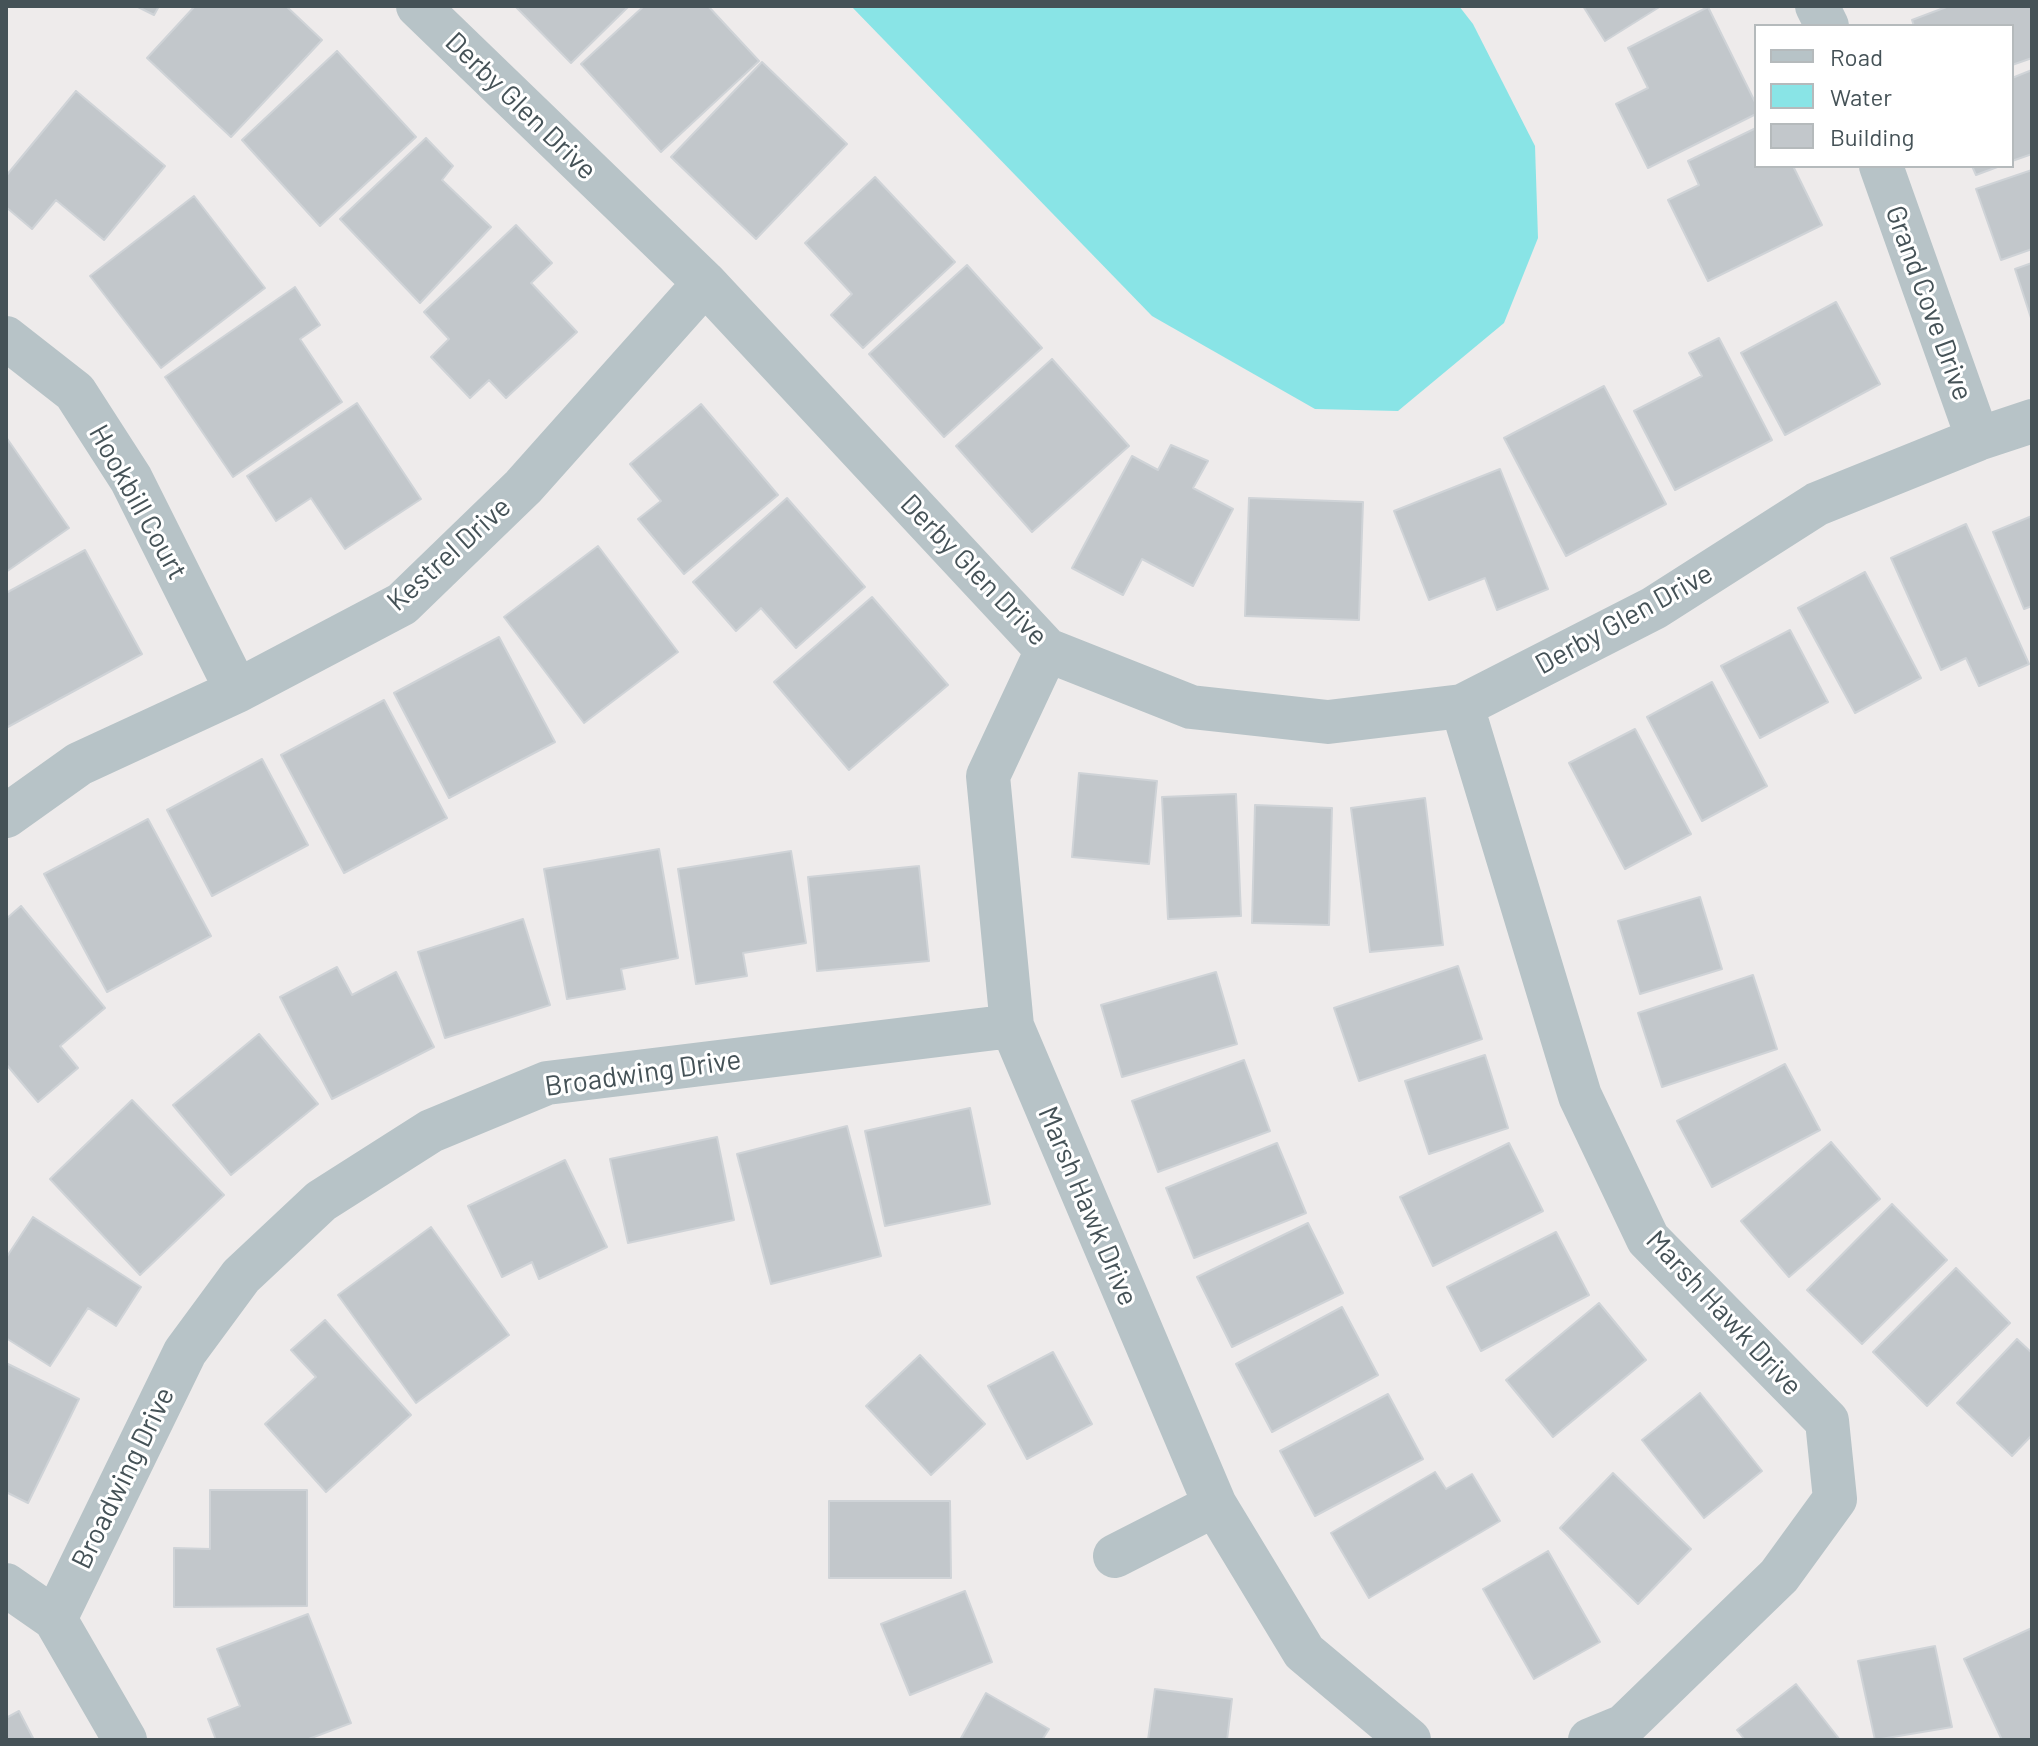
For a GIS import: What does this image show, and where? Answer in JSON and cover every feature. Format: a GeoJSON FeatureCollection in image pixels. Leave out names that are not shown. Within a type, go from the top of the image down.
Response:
{"type":"FeatureCollection","features":[{"type":"Feature","properties":{"kind":"street","name":"Derby Glen Drive"},"geometry":{"type":"LineString","coordinates":[[418,6],[705,283],[1047,650],[1191,707],[1328,722],[1462,706],[1654,608],[1817,504],[1978,439],[2032,421]]}},
{"type":"Feature","properties":{"kind":"street"},"geometry":{"type":"LineString","coordinates":[[1817,6],[1826,24]]}},
{"type":"Feature","properties":{"kind":"street","name":"Grand Cove Drive"},"geometry":{"type":"LineString","coordinates":[[1882,168],[1978,439]]}},
{"type":"Feature","properties":{"kind":"street","name":"Kestrel Drive"},"geometry":{"type":"LineString","coordinates":[[6,816],[79,764],[237,691],[402,604],[523,487],[705,283]]}},
{"type":"Feature","properties":{"kind":"street","name":"Hookbill Court"},"geometry":{"type":"LineString","coordinates":[[6,338],[75,392],[131,479],[237,691]]}},
{"type":"Feature","properties":{"kind":"street","name":"Marsh Hawk Drive"},"geometry":{"type":"LineString","coordinates":[[1047,650],[988,776],[1012,1026],[1215,1505],[1304,1652],[1409,1740]]}},
{"type":"Feature","properties":{"kind":"street","name":"Marsh Hawk Drive"},"geometry":{"type":"LineString","coordinates":[[1462,706],[1580,1096],[1648,1239],[1827,1421],[1835,1499],[1779,1576],[1624,1726],[1590,1740]]}},
{"type":"Feature","properties":{"kind":"street","name":"Broadwing Drive"},"geometry":{"type":"LineString","coordinates":[[55,1619],[185,1352],[241,1276],[321,1201],[431,1131],[547,1083],[1012,1026]]}},
{"type":"Feature","properties":{"kind":"street"},"geometry":{"type":"LineString","coordinates":[[1115,1556],[1215,1505]]}},
{"type":"Feature","properties":{"kind":"street"},"geometry":{"type":"LineString","coordinates":[[6,1585],[55,1619],[125,1740]]}},
{"type":"Feature","properties":{"kind":"water"},"geometry":{"type":"Polygon","coordinates":[[[851,6],[1459,6],[1473,24],[1535,146],[1538,238],[1504,323],[1398,411],[1315,409],[1152,316],[851,6]]]}},
{"type":"Feature","properties":{"kind":"building"},"geometry":{"type":"Polygon","coordinates":[[[136,6],[159,6],[154,15],[136,6]]]}},
{"type":"Feature","properties":{"kind":"building"},"geometry":{"type":"Polygon","coordinates":[[[195,6],[286,6],[322,40],[231,137],[147,58],[195,6]]]}},
{"type":"Feature","properties":{"kind":"building"},"geometry":{"type":"Polygon","coordinates":[[[515,6],[629,6],[571,63],[515,6]]]}},
{"type":"Feature","properties":{"kind":"building"},"geometry":{"type":"Polygon","coordinates":[[[644,6],[708,6],[759,61],[661,152],[581,64],[644,6]]]}},
{"type":"Feature","properties":{"kind":"building"},"geometry":{"type":"Polygon","coordinates":[[[1583,6],[1661,6],[1605,41],[1583,6]]]}},
{"type":"Feature","properties":{"kind":"building"},"geometry":{"type":"Polygon","coordinates":[[[1949,6],[2032,6],[2032,58],[2014,64],[2014,24],[1913,24],[1912,20],[1949,6]]]}},
{"type":"Feature","properties":{"kind":"building"},"geometry":{"type":"Polygon","coordinates":[[[1708,7],[1754,100],[1754,115],[1648,168],[1616,104],[1648,88],[1628,48],[1708,7]]]}},
{"type":"Feature","properties":{"kind":"building"},"geometry":{"type":"Polygon","coordinates":[[[337,51],[416,137],[320,226],[242,140],[337,51]]]}},
{"type":"Feature","properties":{"kind":"building"},"geometry":{"type":"Polygon","coordinates":[[[762,62],[847,144],[756,239],[671,157],[762,62]]]}},
{"type":"Feature","properties":{"kind":"building"},"geometry":{"type":"Polygon","coordinates":[[[2032,70],[2032,154],[2014,160],[2014,77],[2032,70]]]}},
{"type":"Feature","properties":{"kind":"building"},"geometry":{"type":"Polygon","coordinates":[[[76,91],[165,166],[104,240],[56,200],[32,229],[6,207],[6,176],[76,91]]]}},
{"type":"Feature","properties":{"kind":"building"},"geometry":{"type":"Polygon","coordinates":[[[1754,129],[1754,168],[1794,168],[1822,225],[1708,281],[1668,200],[1699,185],[1688,161],[1754,129]]]}},
{"type":"Feature","properties":{"kind":"building"},"geometry":{"type":"Polygon","coordinates":[[[426,138],[453,166],[442,180],[491,227],[420,303],[340,219],[426,138]]]}},
{"type":"Feature","properties":{"kind":"building"},"geometry":{"type":"Polygon","coordinates":[[[1973,168],[1995,168],[1976,175],[1973,168]]]}},
{"type":"Feature","properties":{"kind":"building"},"geometry":{"type":"Polygon","coordinates":[[[2032,170],[2032,249],[2001,260],[1976,189],[2032,170]]]}},
{"type":"Feature","properties":{"kind":"building"},"geometry":{"type":"Polygon","coordinates":[[[875,177],[955,262],[863,348],[831,315],[852,294],[805,243],[875,177]]]}},
{"type":"Feature","properties":{"kind":"building"},"geometry":{"type":"Polygon","coordinates":[[[194,196],[265,288],[161,368],[90,276],[194,196]]]}},
{"type":"Feature","properties":{"kind":"building"},"geometry":{"type":"Polygon","coordinates":[[[516,225],[552,263],[531,283],[577,332],[506,398],[489,380],[470,398],[431,357],[449,339],[424,312],[516,225]]]}},
{"type":"Feature","properties":{"kind":"building"},"geometry":{"type":"Polygon","coordinates":[[[2032,263],[2032,321],[2015,269],[2032,263]]]}},
{"type":"Feature","properties":{"kind":"building"},"geometry":{"type":"Polygon","coordinates":[[[967,265],[1042,348],[944,437],[869,354],[967,265]]]}},
{"type":"Feature","properties":{"kind":"building"},"geometry":{"type":"Polygon","coordinates":[[[295,287],[320,325],[300,339],[342,402],[233,477],[165,377],[295,287]]]}},
{"type":"Feature","properties":{"kind":"building"},"geometry":{"type":"Polygon","coordinates":[[[1836,302],[1880,384],[1785,435],[1741,353],[1836,302]]]}},
{"type":"Feature","properties":{"kind":"building"},"geometry":{"type":"Polygon","coordinates":[[[1719,338],[1772,440],[1675,490],[1634,411],[1702,376],[1689,353],[1719,338]]]}},
{"type":"Feature","properties":{"kind":"building"},"geometry":{"type":"Polygon","coordinates":[[[1052,359],[1129,446],[1032,532],[956,446],[1052,359]]]}},
{"type":"Feature","properties":{"kind":"building"},"geometry":{"type":"Polygon","coordinates":[[[1604,386],[1666,504],[1566,556],[1504,438],[1604,386]]]}},
{"type":"Feature","properties":{"kind":"building"},"geometry":{"type":"Polygon","coordinates":[[[357,403],[421,499],[345,549],[311,498],[276,521],[247,476],[357,403]]]}},
{"type":"Feature","properties":{"kind":"building"},"geometry":{"type":"Polygon","coordinates":[[[701,404],[778,495],[684,574],[638,519],[661,501],[630,464],[701,404]]]}},
{"type":"Feature","properties":{"kind":"building"},"geometry":{"type":"Polygon","coordinates":[[[6,437],[69,528],[6,572],[6,437]]]}},
{"type":"Feature","properties":{"kind":"building"},"geometry":{"type":"Polygon","coordinates":[[[1171,445],[1208,461],[1193,488],[1233,509],[1193,586],[1142,559],[1123,595],[1072,568],[1132,456],[1158,470],[1171,445]]]}},
{"type":"Feature","properties":{"kind":"building"},"geometry":{"type":"Polygon","coordinates":[[[1500,469],[1548,589],[1497,610],[1485,578],[1429,600],[1394,511],[1500,469]]]}},
{"type":"Feature","properties":{"kind":"building"},"geometry":{"type":"Polygon","coordinates":[[[787,498],[865,587],[796,648],[761,608],[736,631],[693,582],[787,498]]]}},
{"type":"Feature","properties":{"kind":"building"},"geometry":{"type":"Polygon","coordinates":[[[1249,498],[1363,502],[1359,620],[1245,616],[1249,498]]]}},
{"type":"Feature","properties":{"kind":"building"},"geometry":{"type":"Polygon","coordinates":[[[2032,516],[2032,606],[2024,609],[1993,532],[2032,516]]]}},
{"type":"Feature","properties":{"kind":"building"},"geometry":{"type":"Polygon","coordinates":[[[1966,524],[2029,664],[1979,686],[1966,658],[1941,670],[1891,558],[1966,524]]]}},
{"type":"Feature","properties":{"kind":"building"},"geometry":{"type":"Polygon","coordinates":[[[598,546],[678,652],[584,723],[504,617],[598,546]]]}},
{"type":"Feature","properties":{"kind":"building"},"geometry":{"type":"Polygon","coordinates":[[[85,550],[142,654],[6,728],[6,593],[85,550]]]}},
{"type":"Feature","properties":{"kind":"building"},"geometry":{"type":"Polygon","coordinates":[[[1865,572],[1921,678],[1855,713],[1798,608],[1865,572]]]}},
{"type":"Feature","properties":{"kind":"building"},"geometry":{"type":"Polygon","coordinates":[[[872,597],[948,685],[849,770],[774,682],[872,597]]]}},
{"type":"Feature","properties":{"kind":"building"},"geometry":{"type":"Polygon","coordinates":[[[1790,630],[1828,702],[1760,738],[1721,666],[1790,630]]]}},
{"type":"Feature","properties":{"kind":"building"},"geometry":{"type":"Polygon","coordinates":[[[499,637],[555,742],[449,798],[394,693],[499,637]]]}},
{"type":"Feature","properties":{"kind":"building"},"geometry":{"type":"Polygon","coordinates":[[[1712,682],[1767,786],[1702,821],[1647,717],[1712,682]]]}},
{"type":"Feature","properties":{"kind":"building"},"geometry":{"type":"Polygon","coordinates":[[[384,700],[447,818],[344,873],[281,755],[384,700]]]}},
{"type":"Feature","properties":{"kind":"building"},"geometry":{"type":"Polygon","coordinates":[[[1635,729],[1691,834],[1625,869],[1569,763],[1635,729]]]}},
{"type":"Feature","properties":{"kind":"building"},"geometry":{"type":"Polygon","coordinates":[[[262,759],[308,845],[212,896],[167,810],[262,759]]]}},
{"type":"Feature","properties":{"kind":"building"},"geometry":{"type":"Polygon","coordinates":[[[1079,773],[1157,781],[1149,864],[1072,857],[1079,773]]]}},
{"type":"Feature","properties":{"kind":"building"},"geometry":{"type":"Polygon","coordinates":[[[1236,794],[1241,916],[1168,919],[1162,797],[1236,794]]]}},
{"type":"Feature","properties":{"kind":"building"},"geometry":{"type":"Polygon","coordinates":[[[1425,798],[1443,945],[1370,952],[1351,808],[1425,798]]]}},
{"type":"Feature","properties":{"kind":"building"},"geometry":{"type":"Polygon","coordinates":[[[1255,805],[1332,808],[1329,925],[1252,923],[1255,805]]]}},
{"type":"Feature","properties":{"kind":"building"},"geometry":{"type":"Polygon","coordinates":[[[148,819],[211,936],[107,992],[44,874],[148,819]]]}},
{"type":"Feature","properties":{"kind":"building"},"geometry":{"type":"Polygon","coordinates":[[[659,849],[678,958],[621,969],[625,989],[567,999],[544,869],[659,849]]]}},
{"type":"Feature","properties":{"kind":"building"},"geometry":{"type":"Polygon","coordinates":[[[791,851],[806,943],[743,953],[747,976],[696,984],[678,869],[791,851]]]}},
{"type":"Feature","properties":{"kind":"building"},"geometry":{"type":"Polygon","coordinates":[[[919,866],[929,961],[817,971],[808,877],[919,866]]]}},
{"type":"Feature","properties":{"kind":"building"},"geometry":{"type":"Polygon","coordinates":[[[1700,897],[1722,969],[1640,994],[1618,921],[1700,897]]]}},
{"type":"Feature","properties":{"kind":"building"},"geometry":{"type":"Polygon","coordinates":[[[21,906],[105,1008],[60,1046],[78,1068],[38,1102],[6,1064],[6,919],[21,906]]]}},
{"type":"Feature","properties":{"kind":"building"},"geometry":{"type":"Polygon","coordinates":[[[523,919],[550,1005],[445,1038],[418,952],[523,919]]]}},
{"type":"Feature","properties":{"kind":"building"},"geometry":{"type":"Polygon","coordinates":[[[1458,966],[1482,1039],[1359,1081],[1334,1008],[1458,966]]]}},
{"type":"Feature","properties":{"kind":"building"},"geometry":{"type":"Polygon","coordinates":[[[337,967],[352,995],[396,972],[434,1047],[332,1099],[280,997],[337,967]]]}},
{"type":"Feature","properties":{"kind":"building"},"geometry":{"type":"Polygon","coordinates":[[[1216,972],[1237,1044],[1122,1077],[1101,1005],[1216,972]]]}},
{"type":"Feature","properties":{"kind":"building"},"geometry":{"type":"Polygon","coordinates":[[[1753,975],[1777,1049],[1662,1087],[1638,1013],[1753,975]]]}},
{"type":"Feature","properties":{"kind":"building"},"geometry":{"type":"Polygon","coordinates":[[[259,1034],[318,1104],[231,1175],[173,1105],[259,1034]]]}},
{"type":"Feature","properties":{"kind":"building"},"geometry":{"type":"Polygon","coordinates":[[[1485,1055],[1508,1128],[1429,1154],[1405,1081],[1485,1055]]]}},
{"type":"Feature","properties":{"kind":"building"},"geometry":{"type":"Polygon","coordinates":[[[1244,1060],[1270,1131],[1158,1172],[1132,1101],[1244,1060]]]}},
{"type":"Feature","properties":{"kind":"building"},"geometry":{"type":"Polygon","coordinates":[[[1785,1064],[1820,1130],[1712,1187],[1677,1121],[1785,1064]]]}},
{"type":"Feature","properties":{"kind":"building"},"geometry":{"type":"Polygon","coordinates":[[[132,1100],[224,1195],[140,1275],[50,1179],[132,1100]]]}},
{"type":"Feature","properties":{"kind":"building"},"geometry":{"type":"Polygon","coordinates":[[[970,1108],[990,1204],[885,1226],[865,1131],[970,1108]]]}},
{"type":"Feature","properties":{"kind":"building"},"geometry":{"type":"Polygon","coordinates":[[[847,1126],[881,1256],[771,1284],[737,1154],[847,1126]]]}},
{"type":"Feature","properties":{"kind":"building"},"geometry":{"type":"Polygon","coordinates":[[[717,1137],[734,1220],[628,1243],[610,1159],[717,1137]]]}},
{"type":"Feature","properties":{"kind":"building"},"geometry":{"type":"Polygon","coordinates":[[[1831,1142],[1880,1199],[1789,1277],[1741,1221],[1831,1142]]]}},
{"type":"Feature","properties":{"kind":"building"},"geometry":{"type":"Polygon","coordinates":[[[1277,1143],[1306,1213],[1194,1258],[1166,1188],[1277,1143]]]}},
{"type":"Feature","properties":{"kind":"building"},"geometry":{"type":"Polygon","coordinates":[[[1509,1143],[1543,1211],[1433,1266],[1400,1197],[1509,1143]]]}},
{"type":"Feature","properties":{"kind":"building"},"geometry":{"type":"Polygon","coordinates":[[[565,1160],[607,1247],[539,1279],[532,1262],[502,1277],[468,1206],[565,1160]]]}},
{"type":"Feature","properties":{"kind":"building"},"geometry":{"type":"Polygon","coordinates":[[[1892,1204],[1947,1260],[1862,1344],[1807,1290],[1892,1204]]]}},
{"type":"Feature","properties":{"kind":"building"},"geometry":{"type":"Polygon","coordinates":[[[33,1217],[141,1287],[116,1326],[88,1308],[50,1366],[6,1338],[6,1258],[33,1217]]]}},
{"type":"Feature","properties":{"kind":"building"},"geometry":{"type":"Polygon","coordinates":[[[1308,1223],[1343,1293],[1232,1347],[1197,1277],[1308,1223]]]}},
{"type":"Feature","properties":{"kind":"building"},"geometry":{"type":"Polygon","coordinates":[[[431,1227],[509,1335],[416,1403],[338,1295],[431,1227]]]}},
{"type":"Feature","properties":{"kind":"building"},"geometry":{"type":"Polygon","coordinates":[[[1556,1232],[1589,1295],[1481,1351],[1447,1287],[1556,1232]]]}},
{"type":"Feature","properties":{"kind":"building"},"geometry":{"type":"Polygon","coordinates":[[[1956,1268],[2010,1323],[1927,1406],[1873,1352],[1956,1268]]]}},
{"type":"Feature","properties":{"kind":"building"},"geometry":{"type":"Polygon","coordinates":[[[1599,1303],[1646,1360],[1553,1437],[1506,1380],[1599,1303]]]}},
{"type":"Feature","properties":{"kind":"building"},"geometry":{"type":"Polygon","coordinates":[[[1342,1307],[1378,1375],[1272,1432],[1236,1364],[1342,1307]]]}},
{"type":"Feature","properties":{"kind":"building"},"geometry":{"type":"Polygon","coordinates":[[[325,1320],[411,1415],[326,1492],[265,1424],[316,1377],[291,1350],[325,1320]]]}},
{"type":"Feature","properties":{"kind":"building"},"geometry":{"type":"Polygon","coordinates":[[[2017,1339],[2032,1353],[2032,1435],[2012,1456],[1957,1403],[2017,1339]]]}},
{"type":"Feature","properties":{"kind":"building"},"geometry":{"type":"Polygon","coordinates":[[[1053,1352],[1092,1424],[1027,1459],[988,1386],[1053,1352]]]}},
{"type":"Feature","properties":{"kind":"building"},"geometry":{"type":"Polygon","coordinates":[[[920,1355],[985,1424],[931,1475],[866,1406],[920,1355]]]}},
{"type":"Feature","properties":{"kind":"building"},"geometry":{"type":"Polygon","coordinates":[[[6,1363],[79,1399],[28,1503],[6,1492],[6,1363]]]}},
{"type":"Feature","properties":{"kind":"building"},"geometry":{"type":"Polygon","coordinates":[[[1700,1393],[1762,1471],[1704,1518],[1642,1440],[1700,1393]]]}},
{"type":"Feature","properties":{"kind":"building"},"geometry":{"type":"Polygon","coordinates":[[[1388,1394],[1423,1459],[1315,1516],[1280,1451],[1388,1394]]]}},
{"type":"Feature","properties":{"kind":"building"},"geometry":{"type":"Polygon","coordinates":[[[1435,1472],[1446,1489],[1472,1474],[1500,1521],[1369,1598],[1331,1533],[1435,1472]]]}},
{"type":"Feature","properties":{"kind":"building"},"geometry":{"type":"Polygon","coordinates":[[[1613,1473],[1691,1549],[1638,1604],[1560,1528],[1613,1473]]]}},
{"type":"Feature","properties":{"kind":"building"},"geometry":{"type":"Polygon","coordinates":[[[210,1490],[307,1490],[307,1606],[174,1607],[174,1548],[210,1549],[210,1490]]]}},
{"type":"Feature","properties":{"kind":"building"},"geometry":{"type":"Polygon","coordinates":[[[829,1501],[950,1501],[951,1578],[829,1578],[829,1501]]]}},
{"type":"Feature","properties":{"kind":"building"},"geometry":{"type":"Polygon","coordinates":[[[1548,1551],[1600,1642],[1534,1679],[1483,1589],[1548,1551]]]}},
{"type":"Feature","properties":{"kind":"building"},"geometry":{"type":"Polygon","coordinates":[[[965,1591],[992,1662],[910,1695],[881,1624],[965,1591]]]}},
{"type":"Feature","properties":{"kind":"building"},"geometry":{"type":"Polygon","coordinates":[[[308,1614],[351,1723],[306,1740],[216,1740],[208,1719],[240,1706],[217,1649],[308,1614]]]}},
{"type":"Feature","properties":{"kind":"building"},"geometry":{"type":"Polygon","coordinates":[[[2032,1628],[2032,1740],[2002,1740],[1964,1659],[2032,1628]]]}},
{"type":"Feature","properties":{"kind":"building"},"geometry":{"type":"Polygon","coordinates":[[[1935,1646],[1952,1727],[1875,1740],[1858,1661],[1935,1646]]]}},
{"type":"Feature","properties":{"kind":"building"},"geometry":{"type":"Polygon","coordinates":[[[1796,1684],[1840,1740],[1745,1740],[1737,1730],[1796,1684]]]}},
{"type":"Feature","properties":{"kind":"building"},"geometry":{"type":"Polygon","coordinates":[[[1155,1689],[1232,1699],[1227,1740],[1148,1740],[1155,1689]]]}},
{"type":"Feature","properties":{"kind":"building"},"geometry":{"type":"Polygon","coordinates":[[[986,1693],[1049,1729],[1042,1740],[960,1740],[986,1693]]]}},
{"type":"Feature","properties":{"kind":"building"},"geometry":{"type":"Polygon","coordinates":[[[19,1711],[34,1740],[6,1740],[6,1718],[19,1711]]]}}]}
